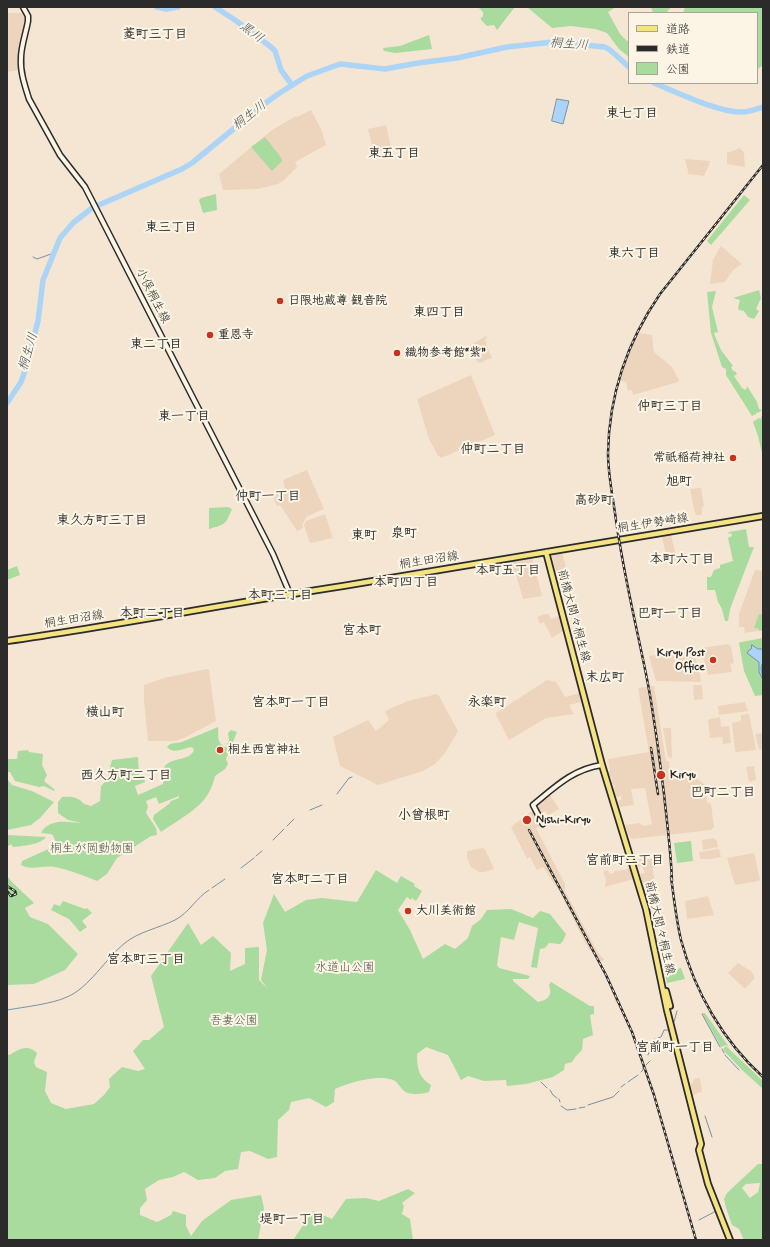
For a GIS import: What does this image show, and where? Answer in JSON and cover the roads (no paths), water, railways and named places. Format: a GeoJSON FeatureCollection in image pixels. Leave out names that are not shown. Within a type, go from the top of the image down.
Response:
{"type":"FeatureCollection","features":[{"type":"Feature","properties":{"kind":"main road","name":"小俣桐生線"},"geometry":{"type":"LineString","coordinates":[[23,7],[28,18],[21,58],[29,98],[59,153],[85,187],[273,554],[290,594]]}},
{"type":"Feature","properties":{"kind":"main road","name":"桐生伊勢崎線"},"geometry":{"type":"LineString","coordinates":[[546,552],[763,516]]}},
{"type":"Feature","properties":{"kind":"main road","name":"桐生田沼線"},"geometry":{"type":"LineString","coordinates":[[7,641],[546,552]]}},
{"type":"Feature","properties":{"kind":"main road","name":"前橋大間々桐生線"},"geometry":{"type":"LineString","coordinates":[[546,552],[602,765],[648,918],[660,976],[700,1140],[700,1154],[708,1184],[730,1240]]}},
{"type":"Feature","properties":{"kind":"main road"},"geometry":{"type":"LineString","coordinates":[[543,824],[534,806],[573,774],[582,769],[602,765]]}},
{"type":"Feature","properties":{"kind":"main road"},"geometry":{"type":"LineString","coordinates":[[660,976],[670,1006]]}},
{"type":"Feature","properties":{"kind":"water"},"geometry":{"type":"Polygon","coordinates":[[[557,99],[569,101],[563,124],[552,121],[557,99]]]}},
{"type":"Feature","properties":{"kind":"water"},"geometry":{"type":"Polygon","coordinates":[[[752,645],[758,649],[763,649],[763,661],[761,668],[763,680],[759,672],[759,662],[747,653],[751,649],[752,645]]]}},
{"type":"Feature","properties":{"kind":"waterway","name":"黒川"},"geometry":{"type":"LineString","coordinates":[[157,7],[166,9],[178,7]]}},
{"type":"Feature","properties":{"kind":"waterway","name":"黒川"},"geometry":{"type":"LineString","coordinates":[[215,7],[235,20],[275,51],[281,70],[292,85]]}},
{"type":"Feature","properties":{"kind":"waterway","name":"桐生川"},"geometry":{"type":"LineString","coordinates":[[7,403],[21,382],[26,368],[38,321],[43,280],[60,238],[73,223],[92,208],[182,169],[192,163],[259,108],[307,76],[340,64],[385,69],[457,58],[507,47],[553,42],[605,47],[628,66]]}},
{"type":"Feature","properties":{"kind":"waterway","name":"桐生川"},"geometry":{"type":"LineString","coordinates":[[656,84],[710,106],[722,109],[745,112],[763,107]]}},
{"type":"Feature","properties":{"kind":"waterway"},"geometry":{"type":"LineString","coordinates":[[33,257],[37,259],[54,253]]}},
{"type":"Feature","properties":{"kind":"waterway"},"geometry":{"type":"LineString","coordinates":[[337,794],[349,778],[352,777]]}},
{"type":"Feature","properties":{"kind":"waterway"},"geometry":{"type":"LineString","coordinates":[[310,810],[322,805]]}},
{"type":"Feature","properties":{"kind":"waterway"},"geometry":{"type":"LineString","coordinates":[[287,826],[294,819]]}},
{"type":"Feature","properties":{"kind":"waterway"},"geometry":{"type":"LineString","coordinates":[[273,840],[284,829]]}},
{"type":"Feature","properties":{"kind":"waterway"},"geometry":{"type":"LineString","coordinates":[[256,856],[262,851]]}},
{"type":"Feature","properties":{"kind":"waterway"},"geometry":{"type":"LineString","coordinates":[[241,868],[254,858]]}},
{"type":"Feature","properties":{"kind":"waterway"},"geometry":{"type":"LineString","coordinates":[[212,888],[225,879]]}},
{"type":"Feature","properties":{"kind":"waterway"},"geometry":{"type":"LineString","coordinates":[[7,1010],[54,1002],[75,993],[83,987],[111,956],[130,939],[180,917],[209,890]]}},
{"type":"Feature","properties":{"kind":"waterway"},"geometry":{"type":"LineString","coordinates":[[674,1022],[677,1011]]}},
{"type":"Feature","properties":{"kind":"waterway"},"geometry":{"type":"LineString","coordinates":[[702,1014],[720,1047]]}},
{"type":"Feature","properties":{"kind":"waterway"},"geometry":{"type":"LineString","coordinates":[[658,1038],[661,1037],[664,1030],[669,1030]]}},
{"type":"Feature","properties":{"kind":"waterway"},"geometry":{"type":"LineString","coordinates":[[652,1043],[654,1039]]}},
{"type":"Feature","properties":{"kind":"waterway"},"geometry":{"type":"LineString","coordinates":[[722,1049],[724,1053]]}},
{"type":"Feature","properties":{"kind":"waterway"},"geometry":{"type":"LineString","coordinates":[[648,1055],[650,1050]]}},
{"type":"Feature","properties":{"kind":"waterway"},"geometry":{"type":"LineString","coordinates":[[725,1055],[739,1070]]}},
{"type":"Feature","properties":{"kind":"waterway"},"geometry":{"type":"LineString","coordinates":[[646,1065],[650,1061]]}},
{"type":"Feature","properties":{"kind":"waterway"},"geometry":{"type":"LineString","coordinates":[[641,1072],[643,1067]]}},
{"type":"Feature","properties":{"kind":"waterway"},"geometry":{"type":"LineString","coordinates":[[628,1082],[638,1075]]}},
{"type":"Feature","properties":{"kind":"waterway"},"geometry":{"type":"LineString","coordinates":[[541,1082],[547,1088]]}},
{"type":"Feature","properties":{"kind":"waterway"},"geometry":{"type":"LineString","coordinates":[[621,1087],[625,1084]]}},
{"type":"Feature","properties":{"kind":"waterway"},"geometry":{"type":"LineString","coordinates":[[550,1090],[557,1098]]}},
{"type":"Feature","properties":{"kind":"waterway"},"geometry":{"type":"LineString","coordinates":[[588,1105],[613,1097],[619,1091]]}},
{"type":"Feature","properties":{"kind":"waterway"},"geometry":{"type":"LineString","coordinates":[[561,1106],[567,1110],[576,1109]]}},
{"type":"Feature","properties":{"kind":"waterway"},"geometry":{"type":"LineString","coordinates":[[579,1108],[585,1107]]}},
{"type":"Feature","properties":{"kind":"waterway"},"geometry":{"type":"LineString","coordinates":[[705,1116],[712,1137]]}},
{"type":"Feature","properties":{"kind":"waterway"},"geometry":{"type":"LineString","coordinates":[[699,1220],[716,1211]]}},
{"type":"Feature","properties":{"kind":"railway"},"geometry":{"type":"LineString","coordinates":[[672,881],[670,848],[654,719],[621,553],[610,483],[608,453],[609,432],[616,390],[622,370],[629,350],[648,312],[660,294],[763,165]]}},
{"type":"Feature","properties":{"kind":"railway"},"geometry":{"type":"LineString","coordinates":[[651,748],[658,794]]}},
{"type":"Feature","properties":{"kind":"railway"},"geometry":{"type":"LineString","coordinates":[[529,830],[606,975],[632,1032],[654,1095],[696,1240]]}},
{"type":"Feature","properties":{"kind":"railway"},"geometry":{"type":"LineString","coordinates":[[671,877],[681,940],[694,978],[723,1032],[735,1048],[763,1077]]}},
{"type":"Feature","properties":{"kind":"railway"},"geometry":{"type":"LineString","coordinates":[[7,886],[15,891],[16,894],[11,896],[7,891]]}},
{"type":"Feature","properties":{"kind":"place","name":"日限地蔵尊 観音院"},"geometry":{"type":"Point","coordinates":[280,301]}},
{"type":"Feature","properties":{"kind":"place","name":"重恩寺"},"geometry":{"type":"Point","coordinates":[210,335]}},
{"type":"Feature","properties":{"kind":"place","name":"織物参考館“紫”"},"geometry":{"type":"Point","coordinates":[397,353]}},
{"type":"Feature","properties":{"kind":"place","name":"常祇稲荷神社"},"geometry":{"type":"Point","coordinates":[733,458]}},
{"type":"Feature","properties":{"kind":"place","name":"Kiryu Post Office"},"geometry":{"type":"Point","coordinates":[713,660]}},
{"type":"Feature","properties":{"kind":"place","name":"桐生西宮神社"},"geometry":{"type":"Point","coordinates":[220,750]}},
{"type":"Feature","properties":{"kind":"place","name":"Kiryu"},"geometry":{"type":"Point","coordinates":[661,775]}},
{"type":"Feature","properties":{"kind":"place","name":"Nishi-Kiryu"},"geometry":{"type":"Point","coordinates":[527,820]}},
{"type":"Feature","properties":{"kind":"place","name":"大川美術館"},"geometry":{"type":"Point","coordinates":[408,911]}},
{"type":"Feature","properties":{"kind":"district","name":"菱町三丁目"},"geometry":{"type":"Point","coordinates":[155,35]}},
{"type":"Feature","properties":{"kind":"district","name":"東七丁目"},"geometry":{"type":"Point","coordinates":[632,114]}},
{"type":"Feature","properties":{"kind":"district","name":"東五丁目"},"geometry":{"type":"Point","coordinates":[394,154]}},
{"type":"Feature","properties":{"kind":"district","name":"東三丁目"},"geometry":{"type":"Point","coordinates":[171,228]}},
{"type":"Feature","properties":{"kind":"district","name":"東六丁目"},"geometry":{"type":"Point","coordinates":[634,254]}},
{"type":"Feature","properties":{"kind":"district","name":"東四丁目"},"geometry":{"type":"Point","coordinates":[439,313]}},
{"type":"Feature","properties":{"kind":"district","name":"東二丁目"},"geometry":{"type":"Point","coordinates":[156,345]}},
{"type":"Feature","properties":{"kind":"district","name":"仲町三丁目"},"geometry":{"type":"Point","coordinates":[670,407]}},
{"type":"Feature","properties":{"kind":"district","name":"東一丁目"},"geometry":{"type":"Point","coordinates":[184,417]}},
{"type":"Feature","properties":{"kind":"district","name":"仲町二丁目"},"geometry":{"type":"Point","coordinates":[493,450]}},
{"type":"Feature","properties":{"kind":"district","name":"旭町"},"geometry":{"type":"Point","coordinates":[679,482]}},
{"type":"Feature","properties":{"kind":"district","name":"仲町一丁目"},"geometry":{"type":"Point","coordinates":[268,497]}},
{"type":"Feature","properties":{"kind":"district","name":"高砂町"},"geometry":{"type":"Point","coordinates":[594,501]}},
{"type":"Feature","properties":{"kind":"district","name":"東久方町三丁目"},"geometry":{"type":"Point","coordinates":[102,521]}},
{"type":"Feature","properties":{"kind":"district","name":"泉町"},"geometry":{"type":"Point","coordinates":[404,534]}},
{"type":"Feature","properties":{"kind":"district","name":"東町"},"geometry":{"type":"Point","coordinates":[364,536]}},
{"type":"Feature","properties":{"kind":"district","name":"本町六丁目"},"geometry":{"type":"Point","coordinates":[682,560]}},
{"type":"Feature","properties":{"kind":"district","name":"本町五丁目"},"geometry":{"type":"Point","coordinates":[508,571]}},
{"type":"Feature","properties":{"kind":"district","name":"本町四丁目"},"geometry":{"type":"Point","coordinates":[406,583]}},
{"type":"Feature","properties":{"kind":"district","name":"本町三丁目"},"geometry":{"type":"Point","coordinates":[280,596]}},
{"type":"Feature","properties":{"kind":"district","name":"本町二丁目"},"geometry":{"type":"Point","coordinates":[152,614]}},
{"type":"Feature","properties":{"kind":"district","name":"巴町一丁目"},"geometry":{"type":"Point","coordinates":[670,614]}},
{"type":"Feature","properties":{"kind":"district","name":"宮本町"},"geometry":{"type":"Point","coordinates":[362,631]}},
{"type":"Feature","properties":{"kind":"district","name":"末広町"},"geometry":{"type":"Point","coordinates":[605,678]}},
{"type":"Feature","properties":{"kind":"district","name":"宮本町一丁目"},"geometry":{"type":"Point","coordinates":[291,703]}},
{"type":"Feature","properties":{"kind":"district","name":"永楽町"},"geometry":{"type":"Point","coordinates":[487,703]}},
{"type":"Feature","properties":{"kind":"district","name":"横山町"},"geometry":{"type":"Point","coordinates":[105,713]}},
{"type":"Feature","properties":{"kind":"district","name":"西久方町二丁目"},"geometry":{"type":"Point","coordinates":[126,776]}},
{"type":"Feature","properties":{"kind":"district","name":"巴町二丁目"},"geometry":{"type":"Point","coordinates":[723,793]}},
{"type":"Feature","properties":{"kind":"district","name":"小曾根町"},"geometry":{"type":"Point","coordinates":[424,816]}},
{"type":"Feature","properties":{"kind":"district","name":"宮前町二丁目"},"geometry":{"type":"Point","coordinates":[625,861]}},
{"type":"Feature","properties":{"kind":"district","name":"宮本町二丁目"},"geometry":{"type":"Point","coordinates":[310,880]}},
{"type":"Feature","properties":{"kind":"district","name":"宮本町三丁目"},"geometry":{"type":"Point","coordinates":[146,960]}},
{"type":"Feature","properties":{"kind":"district","name":"宮前町一丁目"},"geometry":{"type":"Point","coordinates":[675,1048]}},
{"type":"Feature","properties":{"kind":"district","name":"堤町一丁目"},"geometry":{"type":"Point","coordinates":[292,1220]}},
{"type":"Feature","properties":{"kind":"park label","name":"桐生が岡動物園"},"geometry":{"type":"Point","coordinates":[92,849]}},
{"type":"Feature","properties":{"kind":"park label","name":"水道山公園"},"geometry":{"type":"Point","coordinates":[345,968]}},
{"type":"Feature","properties":{"kind":"park label","name":"吾妻公園"},"geometry":{"type":"Point","coordinates":[234,1021]}}]}
